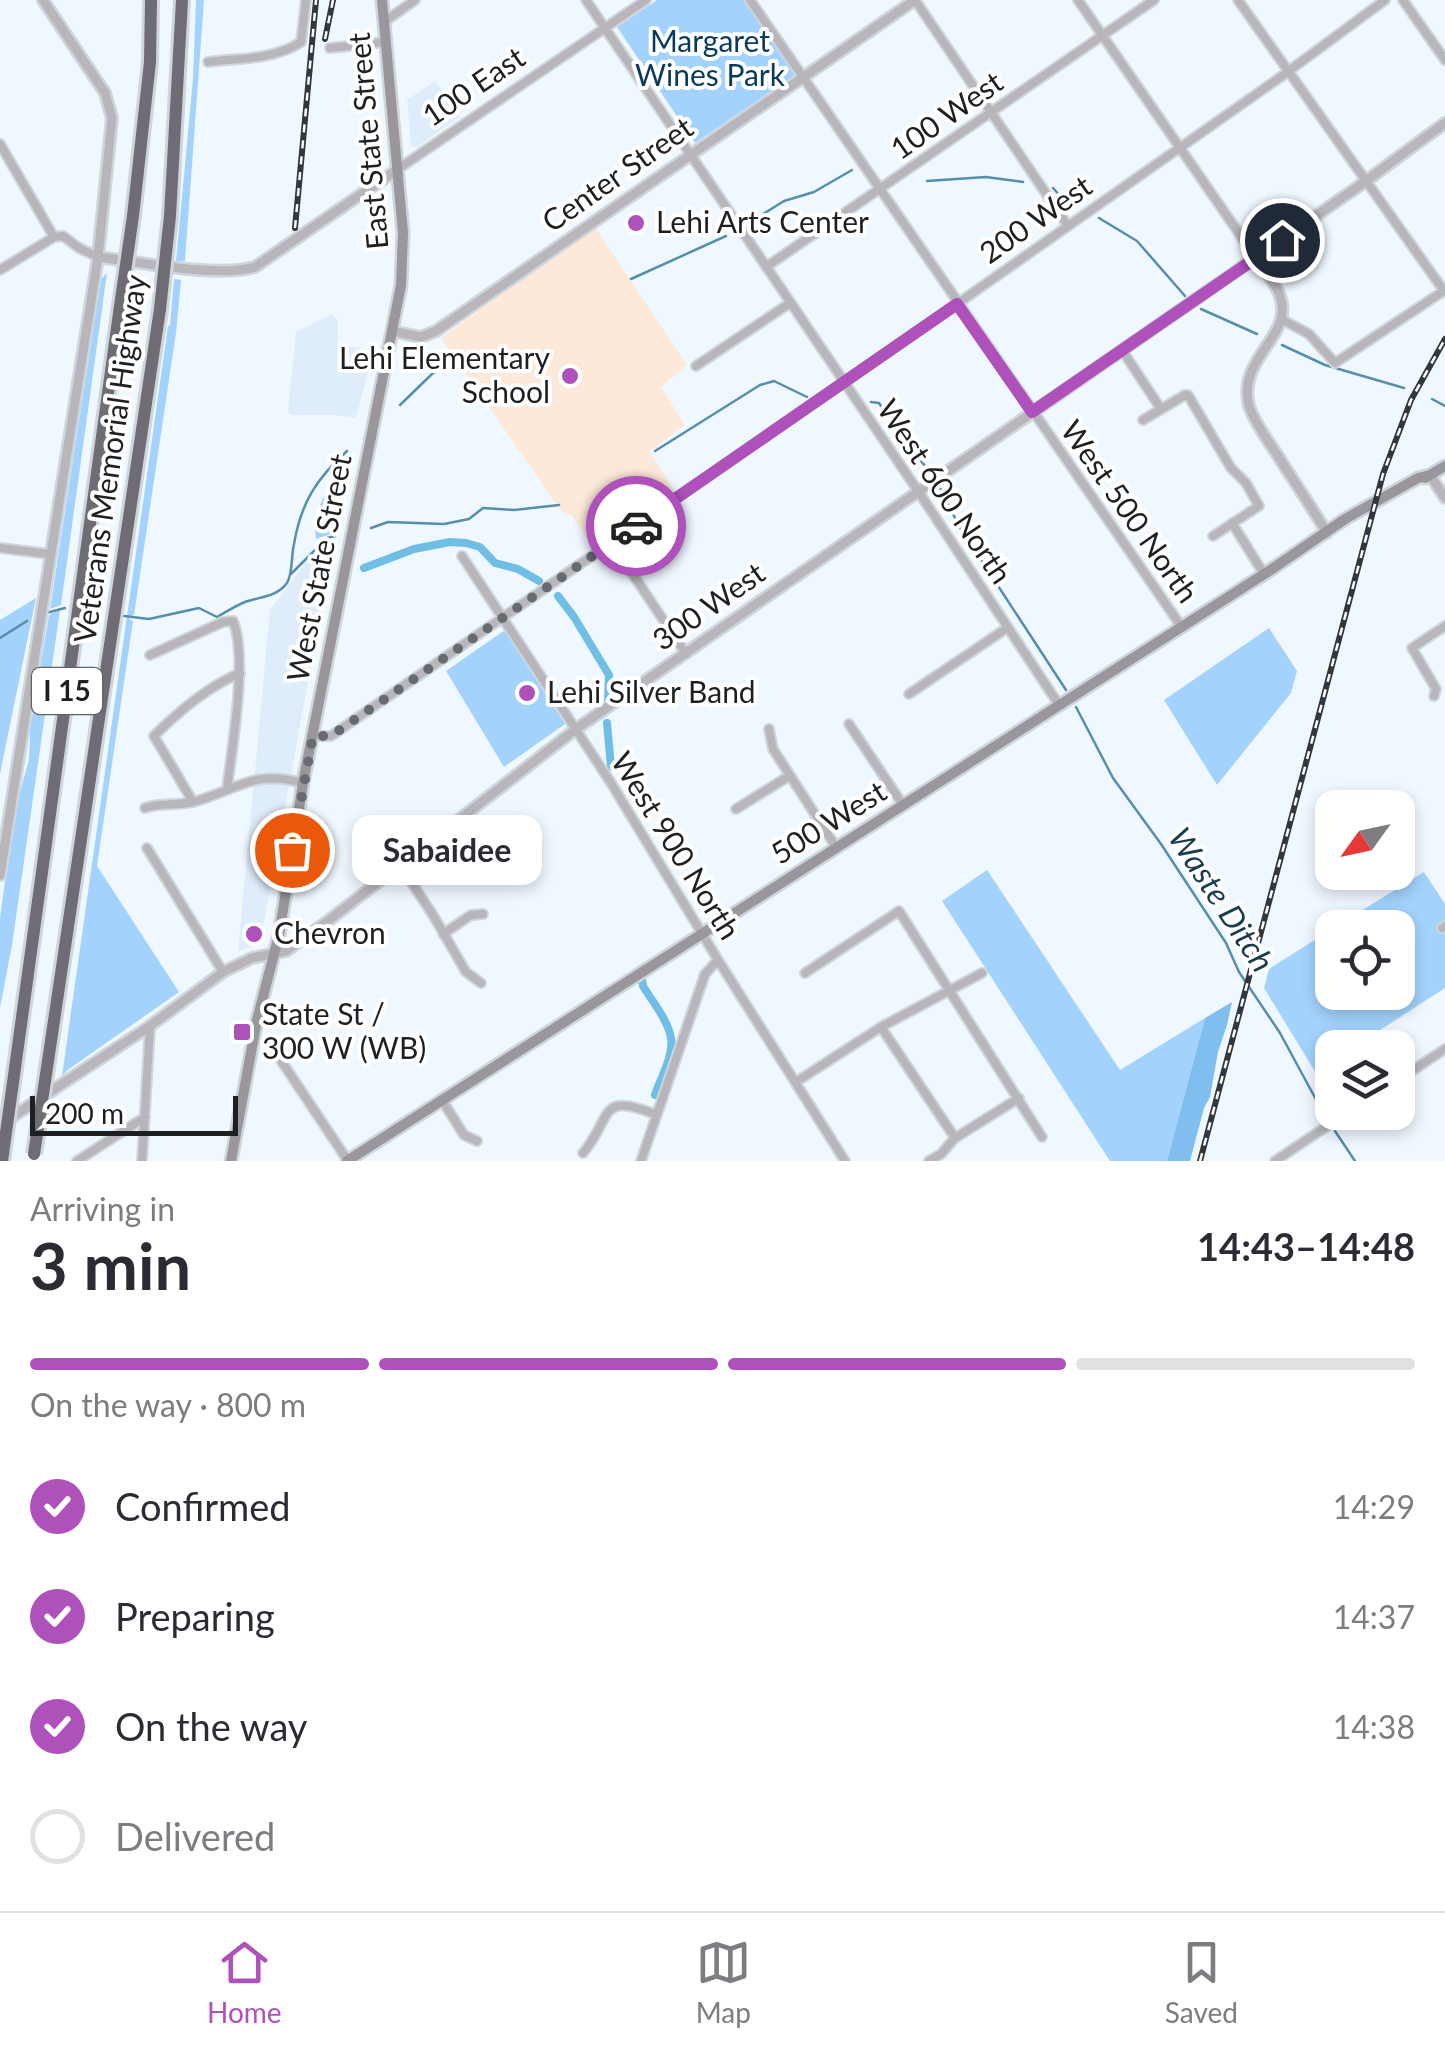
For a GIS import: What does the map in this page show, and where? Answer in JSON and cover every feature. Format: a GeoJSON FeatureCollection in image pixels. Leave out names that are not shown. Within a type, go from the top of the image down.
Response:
{"type":"FeatureCollection","features":[{"type":"Feature","properties":{"kind":"highway","name":"Veterans Memorial Highway"},"geometry":{"type":"LineString","coordinates":[[2,1161],[132,216],[150,62],[152,0]]}},
{"type":"Feature","properties":{"kind":"highway","name":"Veterans Memorial Highway"},"geometry":{"type":"LineString","coordinates":[[34,1157],[160,309],[170,216],[182,0]]}},
{"type":"Feature","properties":{"kind":"main road","name":"East State Street"},"geometry":{"type":"LineString","coordinates":[[379,396],[404,260],[382,0]]}},
{"type":"Feature","properties":{"kind":"main road","name":"West State Street"},"geometry":{"type":"LineString","coordinates":[[231,1161],[256,1020],[275,952],[379,396]]}},
{"type":"Feature","properties":{"kind":"main road","name":"500 West"},"geometry":{"type":"LineString","coordinates":[[348,1161],[1332,529],[1445,466]]}},
{"type":"Feature","properties":{"kind":"street"},"geometry":{"type":"LineString","coordinates":[[0,875],[98,257],[112,118],[105,93],[42,0]]}},
{"type":"Feature","properties":{"kind":"street"},"geometry":{"type":"LineString","coordinates":[[208,62],[252,59],[294,47],[301,42],[306,0]]}},
{"type":"Feature","properties":{"kind":"street"},"geometry":{"type":"LineString","coordinates":[[384,22],[416,0]]}},
{"type":"Feature","properties":{"kind":"street","name":"West 600 North"},"geometry":{"type":"LineString","coordinates":[[586,0],[1059,705]]}},
{"type":"Feature","properties":{"kind":"street","name":"100 East"},"geometry":{"type":"LineString","coordinates":[[98,257],[217,270],[254,267],[646,0]]}},
{"type":"Feature","properties":{"kind":"street","name":"West 500 North"},"geometry":{"type":"LineString","coordinates":[[750,0],[1181,626]]}},
{"type":"Feature","properties":{"kind":"street"},"geometry":{"type":"LineString","coordinates":[[915,0],[1068,226]]}},
{"type":"Feature","properties":{"kind":"street","name":"Center Street"},"geometry":{"type":"LineString","coordinates":[[392,331],[422,336],[436,331],[915,0]]}},
{"type":"Feature","properties":{"kind":"street"},"geometry":{"type":"LineString","coordinates":[[1078,0],[1280,294],[1282,319],[1274,337],[1256,357],[1248,378],[1249,405],[1262,432],[1332,529]]}},
{"type":"Feature","properties":{"kind":"street","name":"100 West"},"geometry":{"type":"LineString","coordinates":[[766,267],[1154,0]]}},
{"type":"Feature","properties":{"kind":"street"},"geometry":{"type":"LineString","coordinates":[[1238,0],[1444,290],[1334,364],[1309,334],[1282,319]]}},
{"type":"Feature","properties":{"kind":"street","name":"200 West"},"geometry":{"type":"LineString","coordinates":[[313,736],[331,736],[503,618],[957,304],[1385,0]]}},
{"type":"Feature","properties":{"kind":"street"},"geometry":{"type":"LineString","coordinates":[[1403,0],[1445,60]]}},
{"type":"Feature","properties":{"kind":"street"},"geometry":{"type":"LineString","coordinates":[[330,48],[386,42]]}},
{"type":"Feature","properties":{"kind":"street","name":"300 West"},"geometry":{"type":"LineString","coordinates":[[0,1124],[150,1026],[223,972],[252,958],[286,950],[324,924],[576,729],[1445,123]]}},
{"type":"Feature","properties":{"kind":"street"},"geometry":{"type":"LineString","coordinates":[[0,144],[4,162],[54,237]]}},
{"type":"Feature","properties":{"kind":"street"},"geometry":{"type":"LineString","coordinates":[[0,270],[54,237],[62,236],[98,257]]}},
{"type":"Feature","properties":{"kind":"street"},"geometry":{"type":"LineString","coordinates":[[696,366],[790,303]]}},
{"type":"Feature","properties":{"kind":"street"},"geometry":{"type":"LineString","coordinates":[[1122,350],[1161,409]]}},
{"type":"Feature","properties":{"kind":"street"},"geometry":{"type":"LineString","coordinates":[[1143,420],[1185,395],[1246,483],[1259,506],[1213,536]]}},
{"type":"Feature","properties":{"kind":"street"},"geometry":{"type":"LineString","coordinates":[[1430,475],[1445,498]]}},
{"type":"Feature","properties":{"kind":"street"},"geometry":{"type":"LineString","coordinates":[[1232,523],[1264,574]]}},
{"type":"Feature","properties":{"kind":"street"},"geometry":{"type":"LineString","coordinates":[[612,542],[686,654]]}},
{"type":"Feature","properties":{"kind":"street"},"geometry":{"type":"LineString","coordinates":[[0,548],[50,554]]}},
{"type":"Feature","properties":{"kind":"street","name":"West 900 North"},"geometry":{"type":"LineString","coordinates":[[462,556],[576,729],[845,1161]]}},
{"type":"Feature","properties":{"kind":"street"},"geometry":{"type":"LineString","coordinates":[[150,656],[233,621],[240,673],[227,789]]}},
{"type":"Feature","properties":{"kind":"street"},"geometry":{"type":"LineString","coordinates":[[1434,696],[1436,689],[1412,648],[1445,626]]}},
{"type":"Feature","properties":{"kind":"street"},"geometry":{"type":"LineString","coordinates":[[909,694],[1007,628]]}},
{"type":"Feature","properties":{"kind":"street"},"geometry":{"type":"LineString","coordinates":[[193,802],[154,736],[182,708],[240,673]]}},
{"type":"Feature","properties":{"kind":"street"},"geometry":{"type":"LineString","coordinates":[[849,724],[903,806]]}},
{"type":"Feature","properties":{"kind":"street"},"geometry":{"type":"LineString","coordinates":[[769,728],[772,750],[836,848]]}},
{"type":"Feature","properties":{"kind":"street"},"geometry":{"type":"LineString","coordinates":[[736,809],[790,776]]}},
{"type":"Feature","properties":{"kind":"street"},"geometry":{"type":"LineString","coordinates":[[144,808],[193,802],[255,780],[283,777],[304,783]]}},
{"type":"Feature","properties":{"kind":"street"},"geometry":{"type":"LineString","coordinates":[[147,848],[223,972]]}},
{"type":"Feature","properties":{"kind":"street"},"geometry":{"type":"LineString","coordinates":[[400,865],[466,972],[481,983]]}},
{"type":"Feature","properties":{"kind":"street"},"geometry":{"type":"LineString","coordinates":[[805,973],[899,911],[1042,1136]]}},
{"type":"Feature","properties":{"kind":"street"},"geometry":{"type":"LineString","coordinates":[[443,934],[471,915],[483,914]]}},
{"type":"Feature","properties":{"kind":"street"},"geometry":{"type":"LineString","coordinates":[[642,1161],[705,974],[718,960]]}},
{"type":"Feature","properties":{"kind":"street"},"geometry":{"type":"LineString","coordinates":[[796,1082],[880,1027],[982,973]]}},
{"type":"Feature","properties":{"kind":"street"},"geometry":{"type":"LineString","coordinates":[[142,1161],[150,1026]]}},
{"type":"Feature","properties":{"kind":"street"},"geometry":{"type":"LineString","coordinates":[[880,1027],[955,1138]]}},
{"type":"Feature","properties":{"kind":"street"},"geometry":{"type":"LineString","coordinates":[[272,1047],[348,1161]]}},
{"type":"Feature","properties":{"kind":"street"},"geometry":{"type":"LineString","coordinates":[[1415,1069],[1445,1049]]}},
{"type":"Feature","properties":{"kind":"street"},"geometry":{"type":"LineString","coordinates":[[929,1161],[955,1138],[1019,1098]]}},
{"type":"Feature","properties":{"kind":"street"},"geometry":{"type":"LineString","coordinates":[[442,1100],[464,1134],[478,1141]]}},
{"type":"Feature","properties":{"kind":"street"},"geometry":{"type":"LineString","coordinates":[[583,1153],[596,1138],[607,1111],[616,1106],[636,1107],[657,1115]]}},
{"type":"Feature","properties":{"kind":"street"},"geometry":{"type":"LineString","coordinates":[[78,1161],[145,1117]]}},
{"type":"Feature","properties":{"kind":"street"},"geometry":{"type":"LineString","coordinates":[[1274,1161],[1321,1130]]}},
{"type":"Feature","properties":{"kind":"shaded area"},"geometry":{"type":"Polygon","coordinates":[[[435,81],[460,117],[417,147],[411,146],[407,100],[435,81]]]}},
{"type":"Feature","properties":{"kind":"shaded area","name":"Lehi Elementary School"},"geometry":{"type":"Polygon","coordinates":[[[595,227],[687,365],[661,387],[685,425],[650,451],[673,489],[592,546],[572,516],[561,511],[441,338],[595,227]]]}},
{"type":"Feature","properties":{"kind":"shaded area"},"geometry":{"type":"Polygon","coordinates":[[[332,314],[338,320],[338,345],[374,350],[356,418],[291,415],[288,410],[296,332],[332,314]]]}},
{"type":"Feature","properties":{"kind":"shaded area"},"geometry":{"type":"Polygon","coordinates":[[[333,546],[260,944],[238,951],[270,610],[306,562],[324,547],[333,546]]]}},
{"type":"Feature","properties":{"kind":"shaded area"},"geometry":{"type":"Polygon","coordinates":[[[1232,1002],[1190,1161],[1167,1161],[1205,1018],[1232,1002]]]}},
{"type":"Feature","properties":{"kind":"green space"},"geometry":{"type":"Polygon","coordinates":[[[196,0],[204,0],[185,261],[176,261],[193,79],[196,0]]]}},
{"type":"Feature","properties":{"kind":"green space","name":"Margaret Wines Park"},"geometry":{"type":"Polygon","coordinates":[[[657,0],[744,0],[795,75],[695,143],[617,27],[657,0]]]}},
{"type":"Feature","properties":{"kind":"green space"},"geometry":{"type":"Polygon","coordinates":[[[107,273],[61,605],[50,609],[101,279],[107,273]]]}},
{"type":"Feature","properties":{"kind":"green space"},"geometry":{"type":"Polygon","coordinates":[[[174,279],[181,280],[176,333],[134,615],[129,619],[133,621],[97,866],[179,992],[62,1076],[170,325],[174,279]]]}},
{"type":"Feature","properties":{"kind":"green space"},"geometry":{"type":"Polygon","coordinates":[[[350,465],[337,532],[316,539],[316,518],[323,498],[350,465]]]}},
{"type":"Feature","properties":{"kind":"green space"},"geometry":{"type":"Polygon","coordinates":[[[36,598],[0,774],[0,620],[36,598]]]}},
{"type":"Feature","properties":{"kind":"green space"},"geometry":{"type":"Polygon","coordinates":[[[60,610],[0,1008],[0,918],[15,809],[29,760],[30,728],[49,615],[60,610]]]}},
{"type":"Feature","properties":{"kind":"green space"},"geometry":{"type":"Polygon","coordinates":[[[1269,628],[1297,671],[1291,693],[1217,785],[1164,700],[1269,628]]]}},
{"type":"Feature","properties":{"kind":"green space"},"geometry":{"type":"Polygon","coordinates":[[[505,630],[565,724],[504,767],[446,671],[505,630]]]}},
{"type":"Feature","properties":{"kind":"green space"},"geometry":{"type":"Polygon","coordinates":[[[987,870],[1120,1070],[1205,1018],[1167,1161],[1110,1161],[942,901],[987,870]]]}},
{"type":"Feature","properties":{"kind":"green space"},"geometry":{"type":"Polygon","coordinates":[[[1424,872],[1445,904],[1445,988],[1415,1007],[1415,910],[1363,910],[1395,890],[1415,890],[1415,878],[1424,872]]]}},
{"type":"Feature","properties":{"kind":"green space"},"geometry":{"type":"Polygon","coordinates":[[[1315,940],[1315,1010],[1411,1010],[1380,1030],[1315,1030],[1315,1071],[1264,988],[1269,969],[1315,940]]]}},
{"type":"Feature","properties":{"kind":"waterway"},"geometry":{"type":"LineString","coordinates":[[752,221],[784,201],[814,192],[852,170]]}},
{"type":"Feature","properties":{"kind":"waterway"},"geometry":{"type":"LineString","coordinates":[[927,181],[986,177],[1023,182]]}},
{"type":"Feature","properties":{"kind":"waterway"},"geometry":{"type":"LineString","coordinates":[[1053,188],[1071,208]]}},
{"type":"Feature","properties":{"kind":"waterway"},"geometry":{"type":"LineString","coordinates":[[1099,218],[1137,241],[1185,296]]}},
{"type":"Feature","properties":{"kind":"waterway"},"geometry":{"type":"LineString","coordinates":[[631,279],[726,236]]}},
{"type":"Feature","properties":{"kind":"waterway"},"geometry":{"type":"LineString","coordinates":[[1201,309],[1257,334]]}},
{"type":"Feature","properties":{"kind":"waterway"},"geometry":{"type":"LineString","coordinates":[[1282,345],[1325,365],[1404,388]]}},
{"type":"Feature","properties":{"kind":"waterway"},"geometry":{"type":"LineString","coordinates":[[400,405],[451,361]]}},
{"type":"Feature","properties":{"kind":"waterway","name":"Waste Ditch"},"geometry":{"type":"LineString","coordinates":[[655,451],[760,385],[774,381],[807,397]]}},
{"type":"Feature","properties":{"kind":"waterway"},"geometry":{"type":"LineString","coordinates":[[1432,399],[1445,406]]}},
{"type":"Feature","properties":{"kind":"waterway","name":"Waste Ditch"},"geometry":{"type":"LineString","coordinates":[[871,402],[879,403],[895,427]]}},
{"type":"Feature","properties":{"kind":"waterway","name":"Waste Ditch"},"geometry":{"type":"LineString","coordinates":[[899,432],[931,474]]}},
{"type":"Feature","properties":{"kind":"waterway"},"geometry":{"type":"LineString","coordinates":[[124,616],[149,619],[199,608],[217,617],[278,591],[289,579],[297,529],[306,504],[318,482],[347,451]]}},
{"type":"Feature","properties":{"kind":"waterway","name":"Waste Ditch"},"geometry":{"type":"LineString","coordinates":[[940,488],[959,526],[1066,690]]}},
{"type":"Feature","properties":{"kind":"waterway","name":"Waste Ditch"},"geometry":{"type":"LineString","coordinates":[[371,528],[388,522],[444,524],[469,519],[483,508],[514,510],[559,505]]}},
{"type":"Feature","properties":{"kind":"waterway","name":"Waste Ditch"},"geometry":{"type":"LineString","coordinates":[[291,574],[327,538],[335,536]]}},
{"type":"Feature","properties":{"kind":"waterway"},"geometry":{"type":"LineString","coordinates":[[364,568],[414,549],[466,543],[480,547],[495,563],[518,569],[539,581]]}},
{"type":"Feature","properties":{"kind":"waterway"},"geometry":{"type":"LineString","coordinates":[[558,596],[609,675],[608,702]]}},
{"type":"Feature","properties":{"kind":"waterway"},"geometry":{"type":"LineString","coordinates":[[46,613],[65,608]]}},
{"type":"Feature","properties":{"kind":"waterway"},"geometry":{"type":"LineString","coordinates":[[0,638],[27,621]]}},
{"type":"Feature","properties":{"kind":"waterway","name":"Waste Ditch"},"geometry":{"type":"LineString","coordinates":[[1076,707],[1113,778],[1226,943],[1239,972],[1280,1033],[1315,1098]]}},
{"type":"Feature","properties":{"kind":"waterway"},"geometry":{"type":"LineString","coordinates":[[607,723],[611,767]]}},
{"type":"Feature","properties":{"kind":"waterway"},"geometry":{"type":"LineString","coordinates":[[642,980],[671,1038],[669,1060],[655,1095]]}},
{"type":"Feature","properties":{"kind":"waterway","name":"Waste Ditch"},"geometry":{"type":"LineString","coordinates":[[1335,1131],[1355,1161]]}},
{"type":"Feature","properties":{"kind":"railway"},"geometry":{"type":"LineString","coordinates":[[295,228],[316,0]]}},
{"type":"Feature","properties":{"kind":"railway"},"geometry":{"type":"LineString","coordinates":[[325,39],[333,0]]}},
{"type":"Feature","properties":{"kind":"railway"},"geometry":{"type":"LineString","coordinates":[[1200,1161],[1383,474],[1411,400],[1445,339]]}},
{"type":"Feature","properties":{"kind":"way so far"},"geometry":{"type":"LineString","coordinates":[[292,850],[313,736],[331,736],[636,526]]}},
{"type":"Feature","properties":{"kind":"place","name":"Lehi Arts Center"},"geometry":{"type":"Point","coordinates":[636,223]}},
{"type":"Feature","properties":{"kind":"place","name":"Lehi Elementary School"},"geometry":{"type":"Point","coordinates":[570,376]}},
{"type":"Feature","properties":{"kind":"place","name":"Lehi Silver Band"},"geometry":{"type":"Point","coordinates":[527,693]}},
{"type":"Feature","properties":{"kind":"place","name":"Sabaidee"},"geometry":{"type":"Point","coordinates":[292,850]}},
{"type":"Feature","properties":{"kind":"place","name":"Chevron"},"geometry":{"type":"Point","coordinates":[254,934]}},
{"type":"Feature","properties":{"kind":"place","name":"State St / 300 W (WB)"},"geometry":{"type":"Point","coordinates":[242,1032]}},
{"type":"Feature","properties":{"kind":"route"},"geometry":{"type":"LineString","coordinates":[[636,526],[957,304],[1032,412],[1282,240]]}}]}
